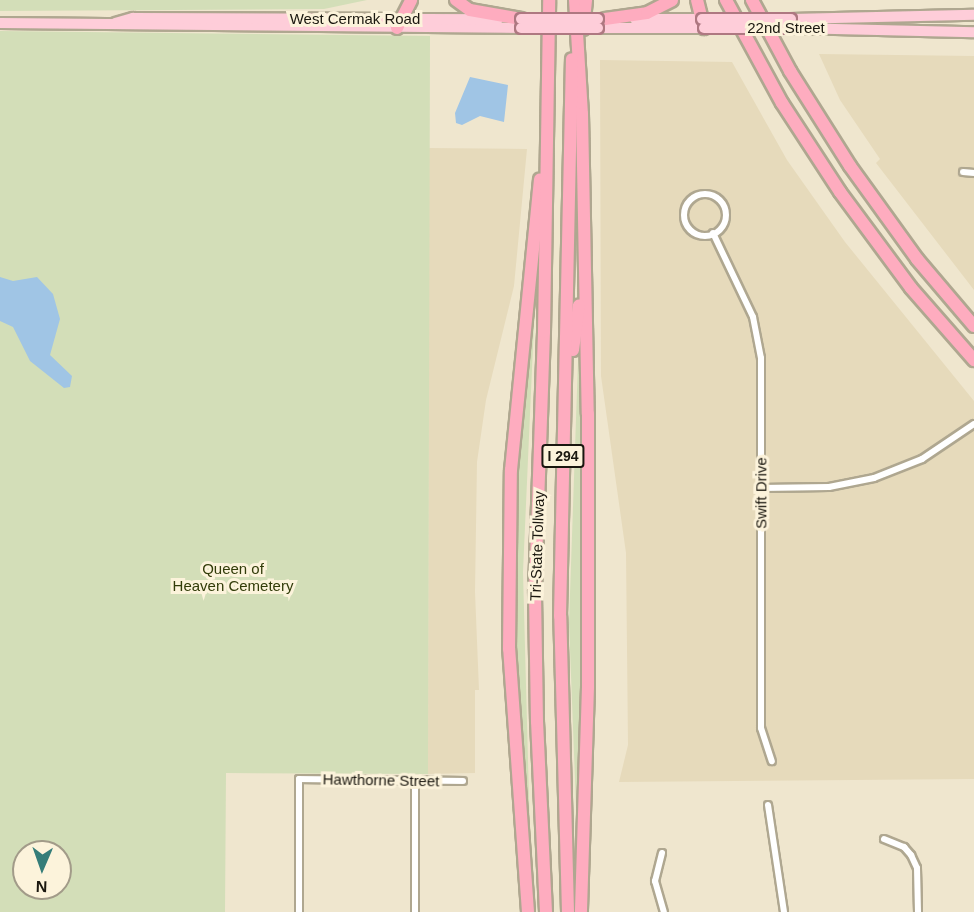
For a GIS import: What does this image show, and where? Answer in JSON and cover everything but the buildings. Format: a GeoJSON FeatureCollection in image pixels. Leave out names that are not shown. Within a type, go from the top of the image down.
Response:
{"type":"FeatureCollection","features":[{"type":"Feature","properties":{"kind":"highway"},"geometry":{"type":"LineString","coordinates":[[398,24],[411,0]]}},
{"type":"Feature","properties":{"kind":"highway"},"geometry":{"type":"LineString","coordinates":[[456,0],[478,12],[521,23]]}},
{"type":"Feature","properties":{"kind":"highway"},"geometry":{"type":"LineString","coordinates":[[540,0],[547,64]]}},
{"type":"Feature","properties":{"kind":"highway","name":"Tri-State Tollway"},"geometry":{"type":"LineString","coordinates":[[546,912],[537,722],[535,590],[544,332],[549,0]]}},
{"type":"Feature","properties":{"kind":"highway"},"geometry":{"type":"LineString","coordinates":[[574,0],[580,75],[585,250],[589,596],[581,912]]}},
{"type":"Feature","properties":{"kind":"highway","name":"Tri-State Tollway"},"geometry":{"type":"LineString","coordinates":[[568,912],[560,703],[574,0]]}},
{"type":"Feature","properties":{"kind":"highway"},"geometry":{"type":"LineString","coordinates":[[580,75],[586,0]]}},
{"type":"Feature","properties":{"kind":"highway"},"geometry":{"type":"LineString","coordinates":[[600,22],[647,13],[672,0]]}},
{"type":"Feature","properties":{"kind":"highway"},"geometry":{"type":"LineString","coordinates":[[697,0],[703,23]]}},
{"type":"Feature","properties":{"kind":"highway"},"geometry":{"type":"LineString","coordinates":[[726,0],[782,103],[840,192],[911,288],[974,360]]}},
{"type":"Feature","properties":{"kind":"highway"},"geometry":{"type":"LineString","coordinates":[[752,0],[790,71],[850,166],[917,259],[974,326]]}},
{"type":"Feature","properties":{"kind":"highway"},"geometry":{"type":"LineString","coordinates":[[528,912],[509,650],[511,470],[546,115]]}},
{"type":"Feature","properties":{"kind":"highway"},"geometry":{"type":"LineString","coordinates":[[566,381],[576,331],[585,250]]}},
{"type":"Feature","properties":{"kind":"main road","name":"22nd Street"},"geometry":{"type":"LineString","coordinates":[[792,24],[974,15]]}},
{"type":"Feature","properties":{"kind":"main road","name":"West Cermak Road"},"geometry":{"type":"LineString","coordinates":[[0,23],[112,24],[132,18],[398,24],[600,22]]}},
{"type":"Feature","properties":{"kind":"main road","name":"22nd Street"},"geometry":{"type":"LineString","coordinates":[[600,22],[792,24],[974,32]]}},
{"type":"Feature","properties":{"kind":"street"},"geometry":{"type":"LineString","coordinates":[[963,172],[974,173]]}},
{"type":"Feature","properties":{"kind":"street"},"geometry":{"type":"LineString","coordinates":[[709,194],[722,204],[725,219],[713,233],[701,235],[686,224],[686,207],[695,196],[709,194]]}},
{"type":"Feature","properties":{"kind":"street","name":"Swift Drive"},"geometry":{"type":"LineString","coordinates":[[713,233],[746,298],[760,344],[761,728],[772,761]]}},
{"type":"Feature","properties":{"kind":"street"},"geometry":{"type":"LineString","coordinates":[[761,488],[829,487],[874,478],[930,454],[974,424]]}},
{"type":"Feature","properties":{"kind":"street","name":"Hawthorne Street"},"geometry":{"type":"LineString","coordinates":[[299,912],[299,779],[463,781]]}},
{"type":"Feature","properties":{"kind":"street"},"geometry":{"type":"LineString","coordinates":[[415,781],[415,912]]}},
{"type":"Feature","properties":{"kind":"street"},"geometry":{"type":"LineString","coordinates":[[768,805],[784,912]]}},
{"type":"Feature","properties":{"kind":"street"},"geometry":{"type":"LineString","coordinates":[[884,839],[904,847],[914,861],[918,912]]}},
{"type":"Feature","properties":{"kind":"street"},"geometry":{"type":"LineString","coordinates":[[662,853],[655,881],[664,912]]}},
{"type":"Feature","properties":{"kind":"shaded area"},"geometry":{"type":"Polygon","coordinates":[[[819,54],[974,56],[974,290],[876,163],[880,159],[840,100],[819,54]]]}},
{"type":"Feature","properties":{"kind":"shaded area"},"geometry":{"type":"Polygon","coordinates":[[[600,60],[732,62],[787,160],[845,242],[974,401],[974,779],[619,782],[628,745],[626,553],[601,376],[600,60]]]}},
{"type":"Feature","properties":{"kind":"shaded area"},"geometry":{"type":"Polygon","coordinates":[[[429,148],[527,149],[514,286],[486,400],[477,462],[475,592],[479,690],[475,690],[475,773],[428,774],[429,148]]]}},
{"type":"Feature","properties":{"kind":"green space"},"geometry":{"type":"Polygon","coordinates":[[[0,0],[367,0],[324,9],[0,11],[0,0]]]}},
{"type":"Feature","properties":{"kind":"green space","name":"Queen of Heaven Cemetery"},"geometry":{"type":"Polygon","coordinates":[[[0,31],[430,36],[428,774],[226,773],[225,912],[0,912],[0,31]]]}},
{"type":"Feature","properties":{"kind":"green space"},"geometry":{"type":"Polygon","coordinates":[[[536,279],[523,572],[531,873],[516,692],[514,589],[518,589],[518,578],[513,578],[517,445],[536,279]]]}},
{"type":"Feature","properties":{"kind":"green space"},"geometry":{"type":"Polygon","coordinates":[[[579,332],[584,578],[580,578],[580,589],[585,589],[576,806],[569,623],[579,332]]]}},
{"type":"Feature","properties":{"kind":"water"},"geometry":{"type":"Polygon","coordinates":[[[470,77],[508,85],[504,122],[480,116],[462,125],[456,123],[455,113],[470,77]]]}},
{"type":"Feature","properties":{"kind":"water"},"geometry":{"type":"Polygon","coordinates":[[[0,277],[13,281],[37,277],[53,294],[60,319],[50,355],[72,376],[70,387],[64,388],[30,361],[13,327],[0,321],[0,277]]]}}]}
